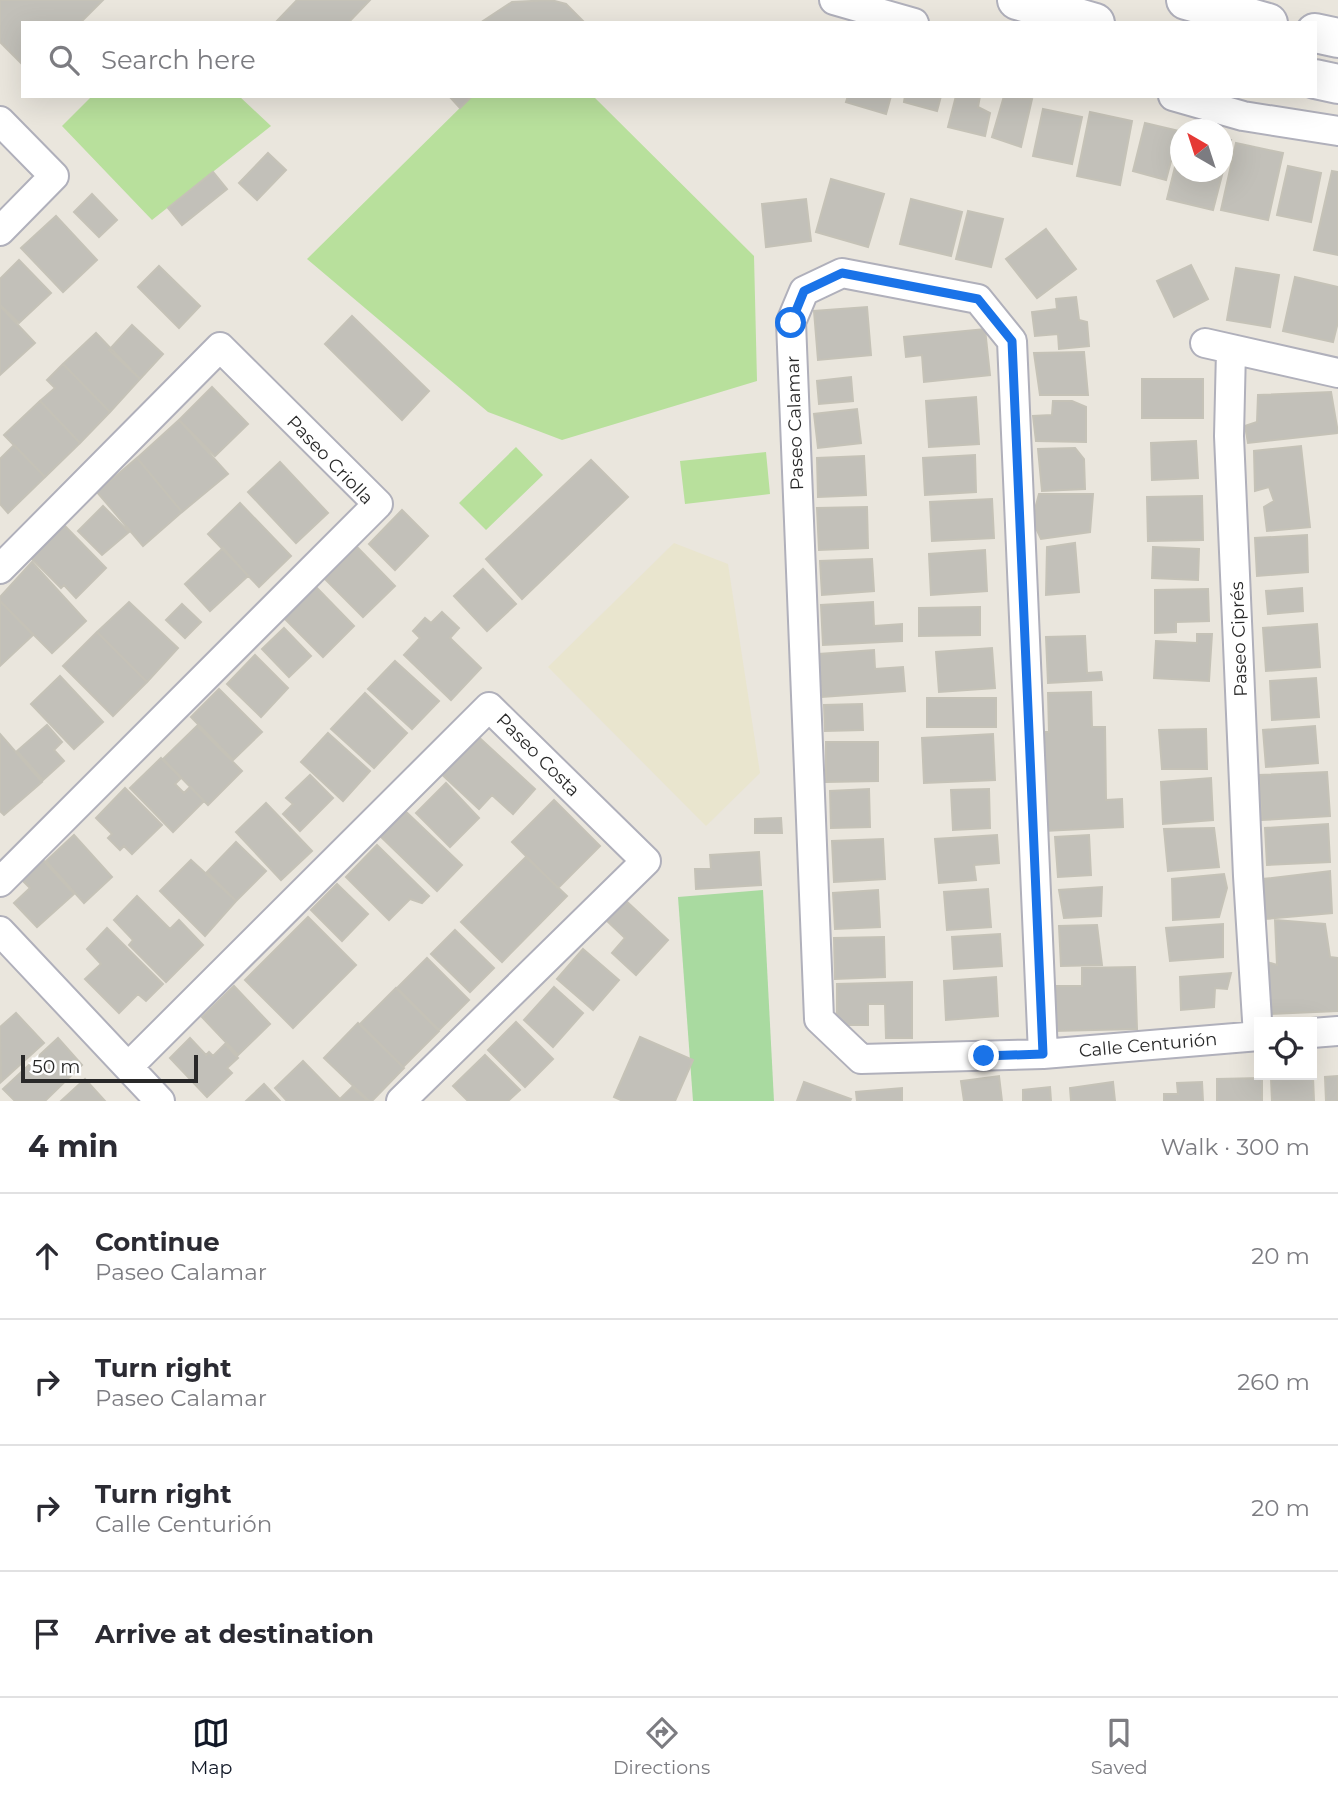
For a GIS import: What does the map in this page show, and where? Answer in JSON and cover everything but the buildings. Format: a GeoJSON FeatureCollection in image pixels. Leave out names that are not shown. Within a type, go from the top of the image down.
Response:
{"type":"FeatureCollection","features":[{"type":"Feature","properties":{"kind":"main road"},"geometry":{"type":"LineString","coordinates":[[1017,0],[1089,21]]}},
{"type":"Feature","properties":{"kind":"main road"},"geometry":{"type":"LineString","coordinates":[[1186,0],[1261,21]]}},
{"type":"Feature","properties":{"kind":"main road"},"geometry":{"type":"LineString","coordinates":[[1317,33],[1338,38]]}},
{"type":"Feature","properties":{"kind":"main road"},"geometry":{"type":"LineString","coordinates":[[1317,79],[1338,84]]}},
{"type":"Feature","properties":{"kind":"street"},"geometry":{"type":"LineString","coordinates":[[834,0],[907,21]]}},
{"type":"Feature","properties":{"kind":"street"},"geometry":{"type":"LineString","coordinates":[[1180,98],[1243,116],[1338,131]]}},
{"type":"Feature","properties":{"kind":"street"},"geometry":{"type":"LineString","coordinates":[[0,121],[54,176],[0,231]]}},
{"type":"Feature","properties":{"kind":"street","name":"Paseo Calamar"},"geometry":{"type":"LineString","coordinates":[[836,1035],[818,1019],[791,323],[804,291],[842,273],[978,299],[1012,341],[1043,1054]]}},
{"type":"Feature","properties":{"kind":"street","name":"Paseo Criolla"},"geometry":{"type":"LineString","coordinates":[[0,569],[220,347],[378,504],[0,882]]}},
{"type":"Feature","properties":{"kind":"street","name":"Paseo Ciprés"},"geometry":{"type":"LineString","coordinates":[[1258,1017],[1248,876],[1229,436],[1218,347],[1338,373]]}},
{"type":"Feature","properties":{"kind":"street","name":"Paseo Costa"},"geometry":{"type":"LineString","coordinates":[[129,1066],[489,707],[646,862],[401,1101]]}},
{"type":"Feature","properties":{"kind":"street"},"geometry":{"type":"LineString","coordinates":[[0,931],[160,1101]]}},
{"type":"Feature","properties":{"kind":"street"},"geometry":{"type":"LineString","coordinates":[[1317,1033],[1338,1031]]}},
{"type":"Feature","properties":{"kind":"street","name":"Calle Centurión"},"geometry":{"type":"LineString","coordinates":[[836,1035],[861,1059],[1043,1054],[1254,1036]]}},
{"type":"Feature","properties":{"kind":"shaded area"},"geometry":{"type":"Polygon","coordinates":[[[674,543],[728,564],[760,773],[706,826],[548,667],[674,543]]]}},
{"type":"Feature","properties":{"kind":"green space"},"geometry":{"type":"Polygon","coordinates":[[[90,98],[241,98],[271,126],[152,220],[62,126],[90,98]]]}},
{"type":"Feature","properties":{"kind":"green space"},"geometry":{"type":"Polygon","coordinates":[[[470,98],[595,98],[754,256],[757,381],[562,440],[488,412],[307,259],[470,98]]]}},
{"type":"Feature","properties":{"kind":"green space"},"geometry":{"type":"Polygon","coordinates":[[[516,447],[543,475],[486,530],[459,503],[516,447]]]}},
{"type":"Feature","properties":{"kind":"green space"},"geometry":{"type":"Polygon","coordinates":[[[766,452],[770,494],[685,504],[680,461],[766,452]]]}},
{"type":"Feature","properties":{"kind":"green space"},"geometry":{"type":"Polygon","coordinates":[[[763,890],[774,1101],[693,1101],[678,897],[763,890]]]}},
{"type":"Feature","properties":{"kind":"route"},"geometry":{"type":"LineString","coordinates":[[791,323],[804,291],[842,273],[978,299],[1012,341],[1043,1054],[984,1056]]}}]}
